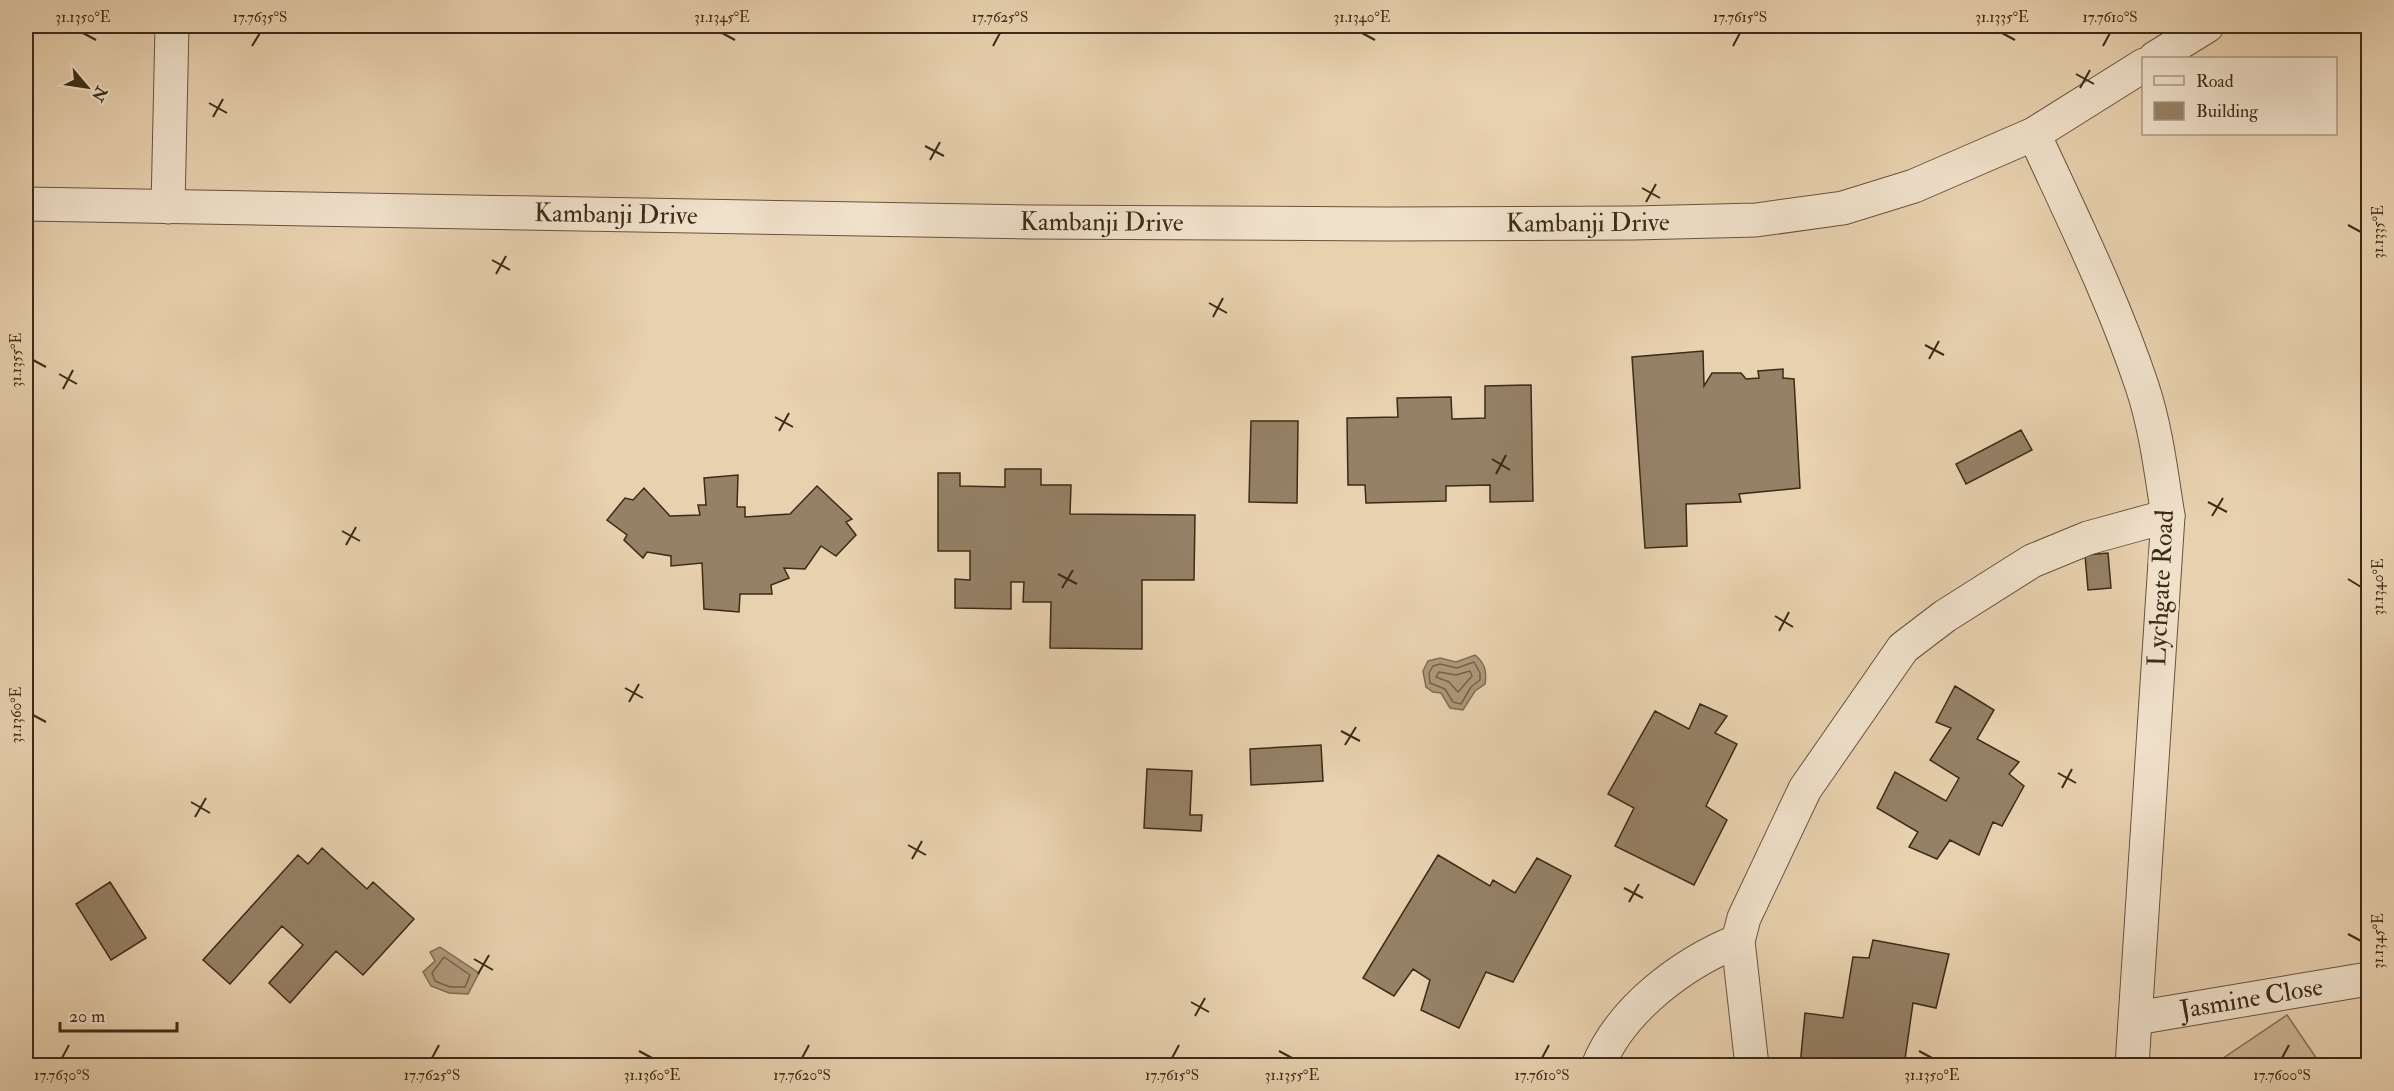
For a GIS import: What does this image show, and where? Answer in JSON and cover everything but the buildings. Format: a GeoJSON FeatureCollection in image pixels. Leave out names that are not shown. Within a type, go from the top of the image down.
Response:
{"type":"FeatureCollection","features":[{"type":"Feature","properties":{"kind":"street"},"geometry":{"type":"LineString","coordinates":[[168,207],[172,26]]}},
{"type":"Feature","properties":{"kind":"street"},"geometry":{"type":"LineString","coordinates":[[2157,57],[2207,26]]}},
{"type":"Feature","properties":{"kind":"street","name":"Kambanji Drive"},"geometry":{"type":"LineString","coordinates":[[26,204],[1044,222],[1421,224],[1756,220],[1844,208],[1914,186],[2034,134],[2142,66]]}},
{"type":"Feature","properties":{"kind":"street","name":"Lychgate Road"},"geometry":{"type":"LineString","coordinates":[[2034,134],[2114,307],[2142,387],[2156,440],[2168,516],[2132,1065]]}},
{"type":"Feature","properties":{"kind":"street"},"geometry":{"type":"LineString","coordinates":[[1752,1065],[1738,941],[1744,918],[1805,789],[1903,648],[1945,616],[2032,561],[2088,538],[2168,516]]}},
{"type":"Feature","properties":{"kind":"street"},"geometry":{"type":"LineString","coordinates":[[1598,1065],[1602,1055],[1636,1007],[1690,965],[1738,941]]}},
{"type":"Feature","properties":{"kind":"street","name":"Jasmine Close"},"geometry":{"type":"LineString","coordinates":[[2136,1018],[2368,980]]}},
{"type":"Feature","properties":{"kind":"shaded area"},"geometry":{"type":"Polygon","coordinates":[[[2287,1015],[2321,1065],[2213,1065],[2287,1015]]]}},
{"type":"Feature","properties":{"kind":"water"},"geometry":{"type":"Polygon","coordinates":[[[1475,655],[1484,668],[1485,684],[1475,691],[1463,710],[1450,708],[1441,693],[1433,692],[1426,687],[1423,671],[1428,661],[1440,658],[1456,662],[1475,655]]]}},
{"type":"Feature","properties":{"kind":"water"},"geometry":{"type":"Polygon","coordinates":[[[440,947],[479,973],[468,994],[449,993],[431,986],[423,972],[435,961],[430,952],[440,947]]]}}]}
